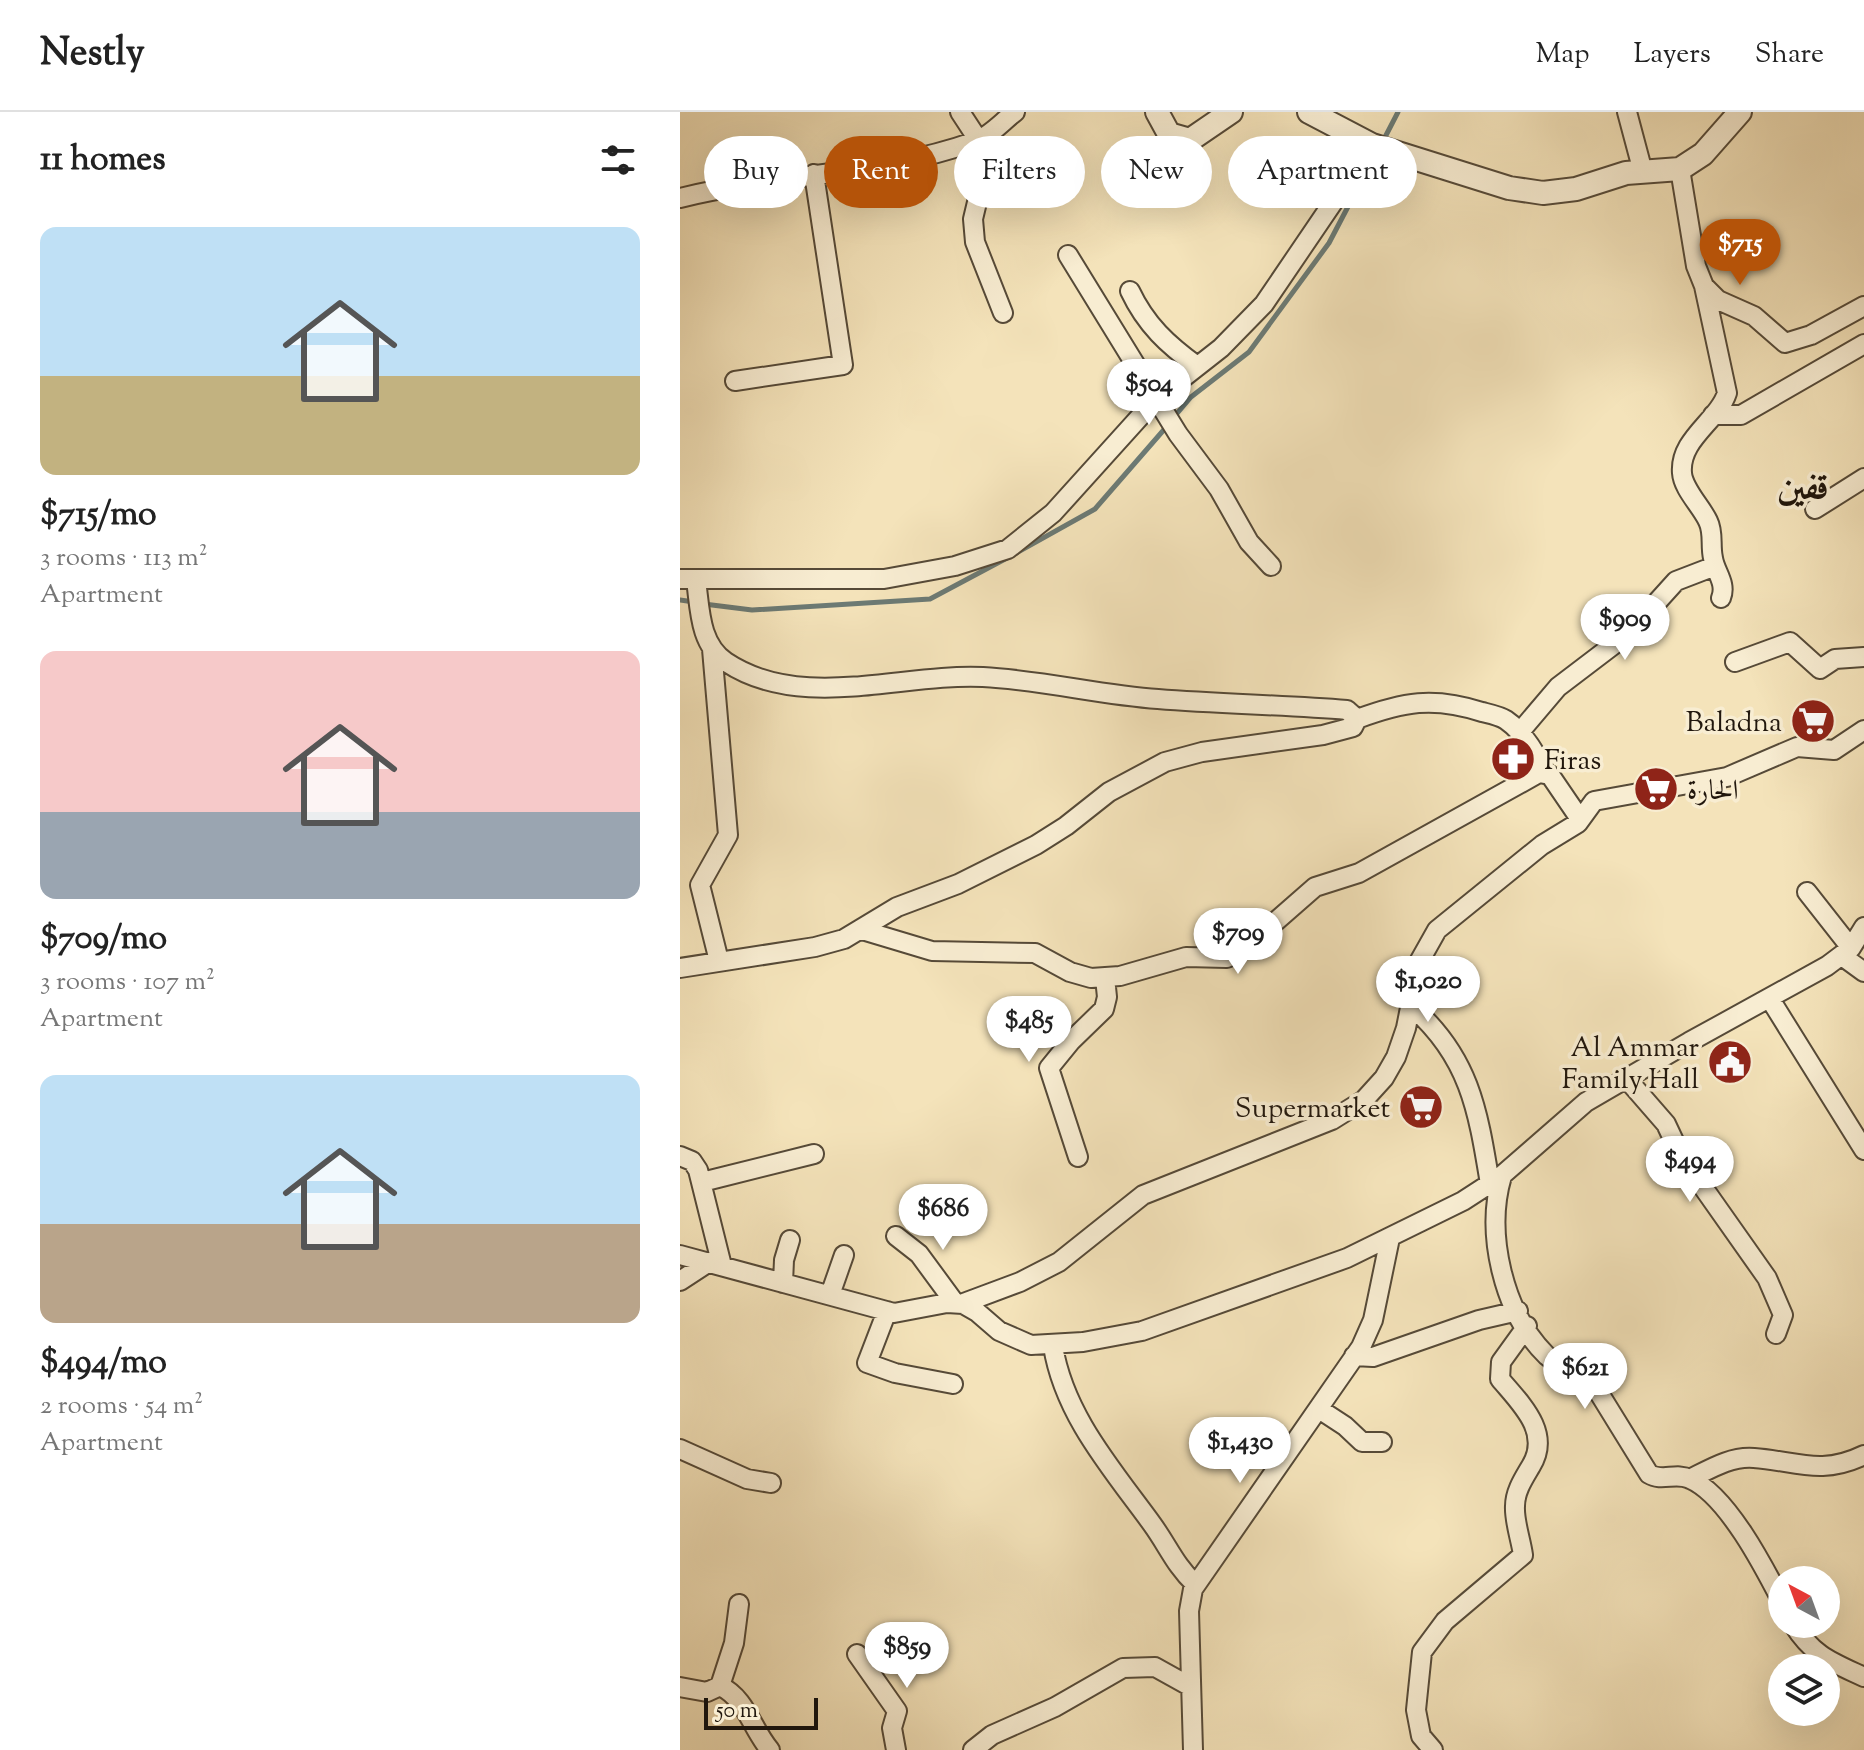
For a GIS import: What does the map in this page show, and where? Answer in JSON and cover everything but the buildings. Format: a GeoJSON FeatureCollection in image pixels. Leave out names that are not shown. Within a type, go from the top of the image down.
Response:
{"type":"FeatureCollection","features":[{"type":"Feature","properties":{"kind":"street"},"geometry":{"type":"LineString","coordinates":[[960,112],[976,136]]}},
{"type":"Feature","properties":{"kind":"street"},"geometry":{"type":"LineString","coordinates":[[985,136],[1015,112]]}},
{"type":"Feature","properties":{"kind":"street"},"geometry":{"type":"LineString","coordinates":[[1157,112],[1169,134],[1190,140],[1231,112]]}},
{"type":"Feature","properties":{"kind":"street"},"geometry":{"type":"LineString","coordinates":[[1309,112],[1356,136]]}},
{"type":"Feature","properties":{"kind":"street"},"geometry":{"type":"LineString","coordinates":[[1627,112],[1643,172]]}},
{"type":"Feature","properties":{"kind":"street"},"geometry":{"type":"LineString","coordinates":[[1417,159],[1509,188],[1533,192],[1569,190],[1617,175],[1680,169],[1703,154],[1740,112]]}},
{"type":"Feature","properties":{"kind":"street"},"geometry":{"type":"LineString","coordinates":[[680,198],[905,160],[954,147]]}},
{"type":"Feature","properties":{"kind":"street"},"geometry":{"type":"LineString","coordinates":[[1680,169],[1696,266],[1704,286],[1713,337],[1727,385],[1724,399],[1689,448],[1681,470],[1684,481],[1710,524],[1715,566],[1724,588],[1721,598]]}},
{"type":"Feature","properties":{"kind":"street"},"geometry":{"type":"LineString","coordinates":[[735,381],[843,365],[814,174]]}},
{"type":"Feature","properties":{"kind":"street"},"geometry":{"type":"LineString","coordinates":[[976,208],[973,219],[975,242],[1003,313]]}},
{"type":"Feature","properties":{"kind":"street"},"geometry":{"type":"LineString","coordinates":[[1334,208],[1264,304],[1221,348],[1156,399],[1053,513],[1008,549],[955,566],[884,579],[688,579],[712,649],[725,662],[776,681],[803,686],[987,677],[1159,700],[1347,710],[1353,712],[1357,719]]}},
{"type":"Feature","properties":{"kind":"street"},"geometry":{"type":"LineString","coordinates":[[1068,255],[1156,399],[1219,489],[1249,542],[1271,566]]}},
{"type":"Feature","properties":{"kind":"street"},"geometry":{"type":"LineString","coordinates":[[1704,286],[1718,300],[1754,316],[1785,343],[1811,335],[1864,306]]}},
{"type":"Feature","properties":{"kind":"street"},"geometry":{"type":"LineString","coordinates":[[1130,291],[1141,314],[1165,342],[1197,366]]}},
{"type":"Feature","properties":{"kind":"street"},"geometry":{"type":"LineString","coordinates":[[1713,415],[1741,415],[1864,344]]}},
{"type":"Feature","properties":{"kind":"street"},"geometry":{"type":"LineString","coordinates":[[1815,509],[1864,478]]}},
{"type":"Feature","properties":{"kind":"street"},"geometry":{"type":"LineString","coordinates":[[1519,733],[1558,687],[1629,633],[1676,581],[1715,566]]}},
{"type":"Feature","properties":{"kind":"street"},"geometry":{"type":"LineString","coordinates":[[1735,662],[1790,642],[1820,669],[1835,659],[1864,657]]}},
{"type":"Feature","properties":{"kind":"street"},"geometry":{"type":"LineString","coordinates":[[712,649],[728,835],[700,885],[719,961]]}},
{"type":"Feature","properties":{"kind":"street"},"geometry":{"type":"LineString","coordinates":[[680,968],[815,947],[862,930],[897,907],[958,884],[1051,837],[1109,792],[1145,771],[1202,752],[1353,727],[1357,719],[1396,705],[1429,700],[1505,719],[1536,753],[1546,774],[1580,819]]}},
{"type":"Feature","properties":{"kind":"street"},"geometry":{"type":"LineString","coordinates":[[680,1255],[896,1313],[958,1304],[1020,1282],[1059,1262],[1143,1195],[1321,1125],[1352,1109],[1374,1090],[1391,1065],[1411,1006],[1419,962],[1437,930],[1542,845],[1580,819],[1598,799],[1717,780],[1746,771],[1797,747],[1834,750],[1864,730]]}},
{"type":"Feature","properties":{"kind":"street"},"geometry":{"type":"LineString","coordinates":[[862,930],[932,951],[1035,953],[1070,972],[1105,978],[1135,973],[1186,957],[1218,959],[1236,955],[1315,887],[1359,873],[1538,774],[1546,774]]}},
{"type":"Feature","properties":{"kind":"street"},"geometry":{"type":"LineString","coordinates":[[1807,892],[1846,952],[1864,972]]}},
{"type":"Feature","properties":{"kind":"street"},"geometry":{"type":"LineString","coordinates":[[896,1236],[919,1254],[958,1304],[977,1312],[1009,1337],[1031,1345],[1053,1346],[1113,1337],[1171,1322],[1347,1258],[1496,1180],[1565,1118],[1626,1078],[1770,999],[1846,952],[1864,927]]}},
{"type":"Feature","properties":{"kind":"street"},"geometry":{"type":"LineString","coordinates":[[1078,1157],[1049,1068],[1104,1009],[1107,997],[1105,978]]}},
{"type":"Feature","properties":{"kind":"street"},"geometry":{"type":"LineString","coordinates":[[1770,999],[1864,1150]]}},
{"type":"Feature","properties":{"kind":"street"},"geometry":{"type":"LineString","coordinates":[[1411,1006],[1448,1045],[1467,1078],[1496,1180],[1496,1249],[1505,1280],[1522,1318],[1548,1356],[1591,1380],[1646,1472],[1660,1479],[1678,1476],[1700,1485],[1735,1521],[1768,1578]]}},
{"type":"Feature","properties":{"kind":"street"},"geometry":{"type":"LineString","coordinates":[[1626,1078],[1666,1124],[1681,1156],[1767,1278],[1783,1315],[1776,1334]]}},
{"type":"Feature","properties":{"kind":"street"},"geometry":{"type":"LineString","coordinates":[[702,1182],[814,1154]]}},
{"type":"Feature","properties":{"kind":"street"},"geometry":{"type":"LineString","coordinates":[[680,1156],[694,1164],[702,1182],[716,1264]]}},
{"type":"Feature","properties":{"kind":"street"},"geometry":{"type":"LineString","coordinates":[[1193,1750],[1189,1611],[1195,1584],[1354,1356],[1372,1323],[1390,1238]]}},
{"type":"Feature","properties":{"kind":"street"},"geometry":{"type":"LineString","coordinates":[[783,1283],[784,1260],[790,1240]]}},
{"type":"Feature","properties":{"kind":"street"},"geometry":{"type":"LineString","coordinates":[[830,1295],[844,1255]]}},
{"type":"Feature","properties":{"kind":"street"},"geometry":{"type":"LineString","coordinates":[[680,1281],[716,1264]]}},
{"type":"Feature","properties":{"kind":"street"},"geometry":{"type":"LineString","coordinates":[[887,1311],[867,1363],[895,1373],[953,1384]]}},
{"type":"Feature","properties":{"kind":"street"},"geometry":{"type":"LineString","coordinates":[[1354,1356],[1373,1357],[1479,1320],[1522,1318]]}},
{"type":"Feature","properties":{"kind":"street"},"geometry":{"type":"LineString","coordinates":[[1433,1750],[1421,1736],[1416,1710],[1422,1652],[1445,1621],[1523,1555],[1515,1507],[1519,1485],[1535,1460],[1539,1441],[1527,1410],[1500,1379],[1501,1362],[1522,1318]]}},
{"type":"Feature","properties":{"kind":"street"},"geometry":{"type":"LineString","coordinates":[[1053,1346],[1063,1390],[1088,1435],[1158,1533],[1177,1567],[1195,1584]]}},
{"type":"Feature","properties":{"kind":"street"},"geometry":{"type":"LineString","coordinates":[[1319,1409],[1362,1442],[1382,1442]]}},
{"type":"Feature","properties":{"kind":"street"},"geometry":{"type":"LineString","coordinates":[[680,1449],[747,1479],[771,1483]]}},
{"type":"Feature","properties":{"kind":"street"},"geometry":{"type":"LineString","coordinates":[[1690,1479],[1726,1461],[1753,1458],[1811,1468],[1854,1460],[1864,1455]]}},
{"type":"Feature","properties":{"kind":"street"},"geometry":{"type":"LineString","coordinates":[[680,1687],[707,1692],[720,1686],[734,1643],[739,1604]]}},
{"type":"Feature","properties":{"kind":"street"},"geometry":{"type":"LineString","coordinates":[[1803,1638],[1822,1658],[1864,1677]]}},
{"type":"Feature","properties":{"kind":"street"},"geometry":{"type":"LineString","coordinates":[[857,1654],[897,1711],[892,1728],[896,1750]]}},
{"type":"Feature","properties":{"kind":"street"},"geometry":{"type":"LineString","coordinates":[[973,1750],[992,1735],[1055,1707],[1123,1668],[1155,1667],[1191,1687]]}},
{"type":"Feature","properties":{"kind":"street"},"geometry":{"type":"LineString","coordinates":[[720,1686],[740,1698],[757,1734],[770,1750]]}},
{"type":"Feature","properties":{"kind":"waterway"},"geometry":{"type":"LineString","coordinates":[[1386,136],[1398,112]]}},
{"type":"Feature","properties":{"kind":"waterway"},"geometry":{"type":"LineString","coordinates":[[1174,417],[1191,397],[1249,352],[1329,243],[1347,208]]}},
{"type":"Feature","properties":{"kind":"waterway"},"geometry":{"type":"LineString","coordinates":[[1016,553],[1095,509],[1168,425]]}},
{"type":"Feature","properties":{"kind":"waterway"},"geometry":{"type":"LineString","coordinates":[[704,604],[752,610],[930,599],[1007,558]]}},
{"type":"Feature","properties":{"kind":"waterway"},"geometry":{"type":"LineString","coordinates":[[680,600],[694,602]]}},
{"type":"Feature","properties":{"kind":"place","name":"Baladna"},"geometry":{"type":"Point","coordinates":[1813,721]}},
{"type":"Feature","properties":{"kind":"place","name":"Firas"},"geometry":{"type":"Point","coordinates":[1513,759]}},
{"type":"Feature","properties":{"kind":"place","name":"الحارة"},"geometry":{"type":"Point","coordinates":[1656,789]}},
{"type":"Feature","properties":{"kind":"place","name":"Al Ammar Family Hall"},"geometry":{"type":"Point","coordinates":[1730,1062]}},
{"type":"Feature","properties":{"kind":"place","name":"Supermarket"},"geometry":{"type":"Point","coordinates":[1421,1107]}},
{"type":"Feature","properties":{"kind":"district","name":"قفين"},"geometry":{"type":"Point","coordinates":[1803,485]}}]}
